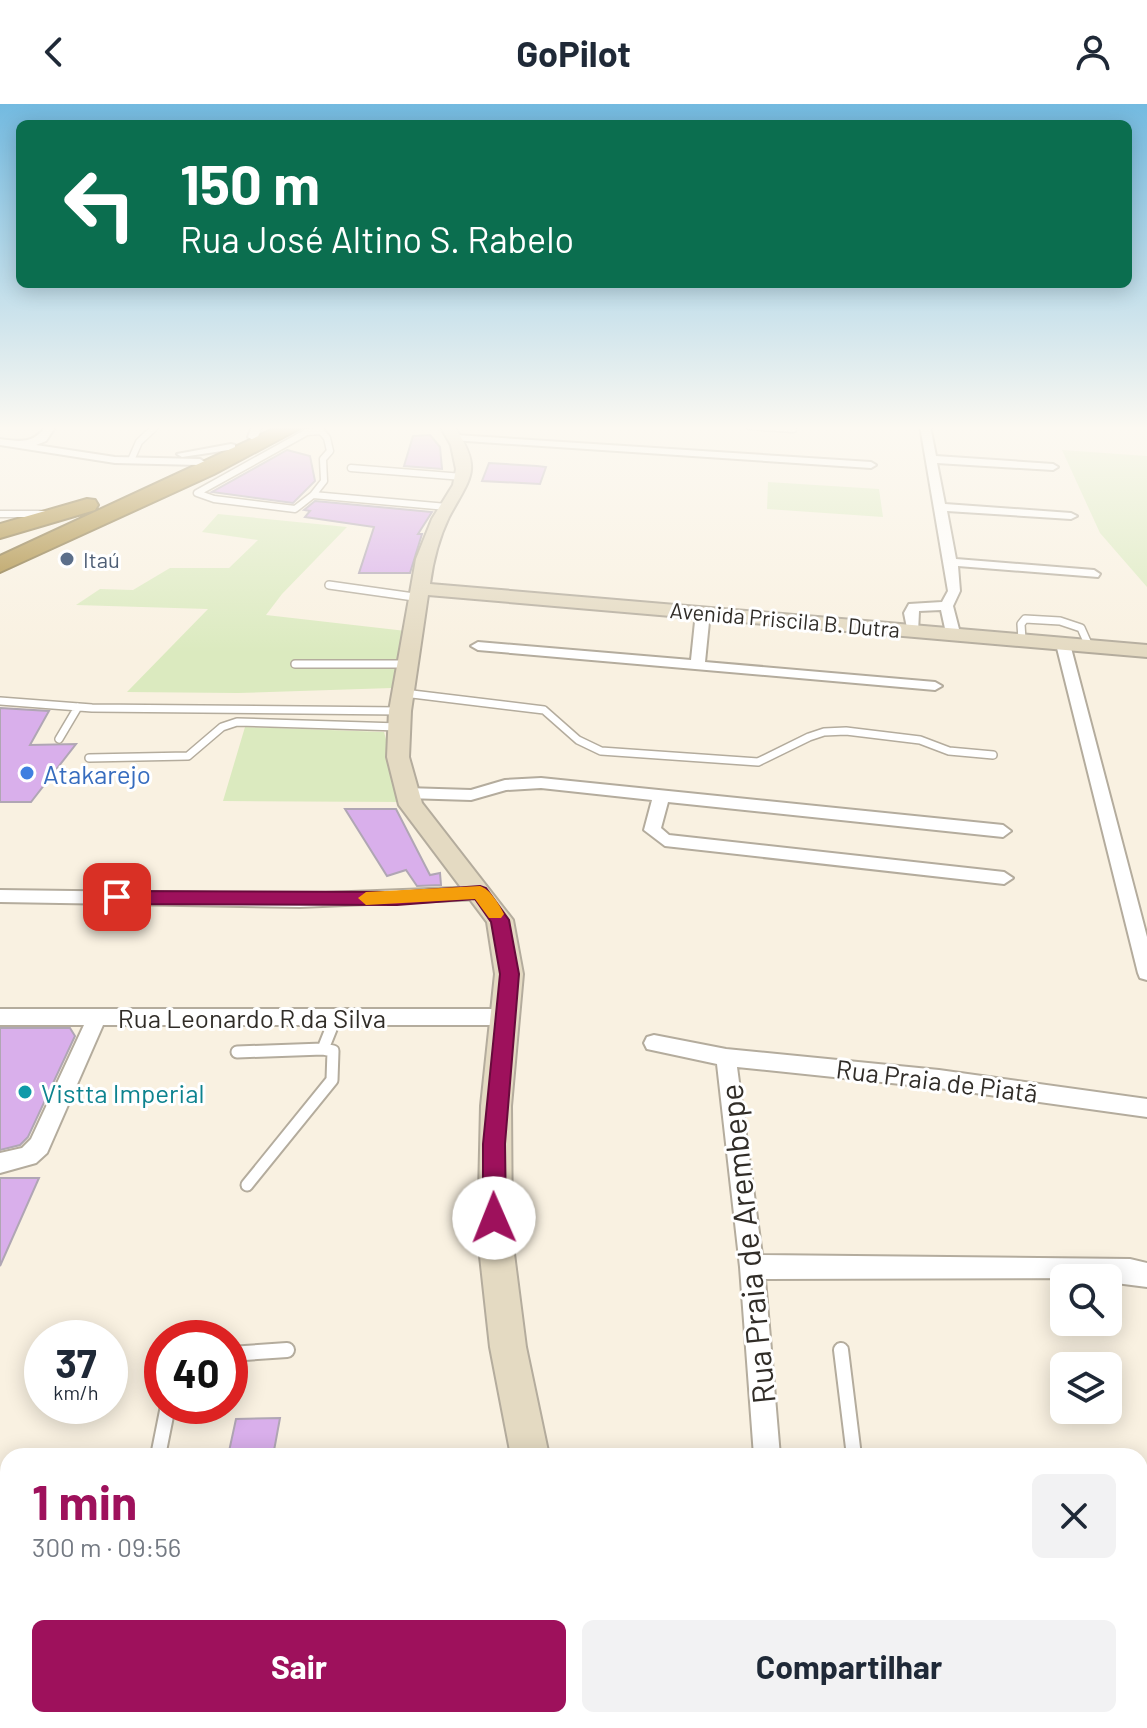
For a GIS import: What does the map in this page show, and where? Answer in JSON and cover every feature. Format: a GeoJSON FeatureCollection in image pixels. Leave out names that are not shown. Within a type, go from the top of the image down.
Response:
{"type":"FeatureCollection","features":[{"type":"Feature","properties":{"kind":"highway"},"geometry":{"type":"LineString","coordinates":[[0,531],[96,502]]}},
{"type":"Feature","properties":{"kind":"highway"},"geometry":{"type":"LineString","coordinates":[[0,565],[138,502]]}},
{"type":"Feature","properties":{"kind":"street"},"geometry":{"type":"LineString","coordinates":[[450,502],[429,541],[401,710],[398,757],[411,805],[500,920],[507,950],[509,974],[494,1144],[495,1241],[526,1441]]}},
{"type":"Feature","properties":{"kind":"street"},"geometry":{"type":"LineString","coordinates":[[938,502],[954,591],[946,606],[953,633]]}},
{"type":"Feature","properties":{"kind":"street"},"geometry":{"type":"LineString","coordinates":[[939,507],[1071,516]]}},
{"type":"Feature","properties":{"kind":"street"},"geometry":{"type":"LineString","coordinates":[[950,562],[1094,574]]}},
{"type":"Feature","properties":{"kind":"street","name":"Avenida Priscila B. Dutra"},"geometry":{"type":"LineString","coordinates":[[422,593],[703,612],[1147,651]]}},
{"type":"Feature","properties":{"kind":"street"},"geometry":{"type":"LineString","coordinates":[[913,630],[911,613],[914,607],[946,606]]}},
{"type":"Feature","properties":{"kind":"street"},"geometry":{"type":"LineString","coordinates":[[698,665],[703,612]]}},
{"type":"Feature","properties":{"kind":"street"},"geometry":{"type":"LineString","coordinates":[[1063,644],[1147,973]]}},
{"type":"Feature","properties":{"kind":"street"},"geometry":{"type":"LineString","coordinates":[[478,646],[935,686]]}},
{"type":"Feature","properties":{"kind":"street"},"geometry":{"type":"LineString","coordinates":[[406,793],[471,795],[505,785],[541,783],[1003,831]]}},
{"type":"Feature","properties":{"kind":"street"},"geometry":{"type":"LineString","coordinates":[[661,797],[652,830],[665,840],[1004,878]]}},
{"type":"Feature","properties":{"kind":"street"},"geometry":{"type":"LineString","coordinates":[[0,896],[320,899],[422,898],[480,893]]}},
{"type":"Feature","properties":{"kind":"street","name":"Rua Leonardo R da Silva"},"geometry":{"type":"LineString","coordinates":[[0,1017],[504,1017]]}},
{"type":"Feature","properties":{"kind":"street"},"geometry":{"type":"LineString","coordinates":[[0,1163],[28,1156],[39,1146],[97,1017]]}},
{"type":"Feature","properties":{"kind":"street","name":"Rua Praia de Arembepe"},"geometry":{"type":"LineString","coordinates":[[654,1043],[726,1057],[752,1267],[766,1448]]}},
{"type":"Feature","properties":{"kind":"street","name":"Rua Praia de Piatã"},"geometry":{"type":"LineString","coordinates":[[726,1057],[939,1079],[1147,1108]]}},
{"type":"Feature","properties":{"kind":"street"},"geometry":{"type":"LineString","coordinates":[[752,1267],[1059,1268],[1130,1271],[1147,1275]]}},
{"type":"Feature","properties":{"kind":"lane"},"geometry":{"type":"LineString","coordinates":[[235,502],[289,509],[300,507],[306,502]]}},
{"type":"Feature","properties":{"kind":"lane"},"geometry":{"type":"LineString","coordinates":[[389,502],[447,507]]}},
{"type":"Feature","properties":{"kind":"lane"},"geometry":{"type":"LineString","coordinates":[[0,514],[57,514]]}},
{"type":"Feature","properties":{"kind":"lane"},"geometry":{"type":"LineString","coordinates":[[329,585],[422,593]]}},
{"type":"Feature","properties":{"kind":"lane"},"geometry":{"type":"LineString","coordinates":[[1022,640],[1021,624],[1025,619],[1060,621],[1081,628],[1089,646]]}},
{"type":"Feature","properties":{"kind":"lane"},"geometry":{"type":"LineString","coordinates":[[295,664],[409,664]]}},
{"type":"Feature","properties":{"kind":"lane"},"geometry":{"type":"LineString","coordinates":[[0,701],[78,707],[544,710],[555,717],[582,747],[601,751],[758,762],[809,737],[824,732],[846,731],[920,740],[949,751],[993,755]]}},
{"type":"Feature","properties":{"kind":"lane"},"geometry":{"type":"LineString","coordinates":[[59,739],[78,707]]}},
{"type":"Feature","properties":{"kind":"lane"},"geometry":{"type":"LineString","coordinates":[[89,758],[188,756],[224,724],[237,722],[401,710]]}},
{"type":"Feature","properties":{"kind":"lane"},"geometry":{"type":"LineString","coordinates":[[323,1049],[335,1017]]}},
{"type":"Feature","properties":{"kind":"lane"},"geometry":{"type":"LineString","coordinates":[[237,1052],[333,1051],[332,1080],[247,1185]]}},
{"type":"Feature","properties":{"kind":"lane"},"geometry":{"type":"LineString","coordinates":[[248,1353],[287,1350]]}},
{"type":"Feature","properties":{"kind":"lane"},"geometry":{"type":"LineString","coordinates":[[841,1350],[853,1448]]}},
{"type":"Feature","properties":{"kind":"lane"},"geometry":{"type":"LineString","coordinates":[[160,1448],[164,1424]]}},
{"type":"Feature","properties":{"kind":"green space"},"geometry":{"type":"Polygon","coordinates":[[[767,502],[881,502],[883,517],[767,509],[767,502]]]}},
{"type":"Feature","properties":{"kind":"green space"},"geometry":{"type":"Polygon","coordinates":[[[1086,502],[1147,502],[1147,587],[1100,533],[1086,502]]]}},
{"type":"Feature","properties":{"kind":"green space"},"geometry":{"type":"Polygon","coordinates":[[[218,514],[347,527],[282,594],[266,615],[406,631],[392,688],[238,693],[127,692],[208,609],[76,605],[100,589],[133,590],[170,568],[229,568],[258,540],[202,532],[218,514]]]}},
{"type":"Feature","properties":{"kind":"green space"},"geometry":{"type":"Polygon","coordinates":[[[245,727],[384,732],[403,802],[223,801],[245,727]]]}},
{"type":"Feature","properties":{"kind":"building"},"geometry":{"type":"Polygon","coordinates":[[[314,502],[323,502],[432,512],[418,534],[422,534],[410,573],[359,573],[374,527],[305,517],[310,511],[304,510],[314,502]]]}},
{"type":"Feature","properties":{"kind":"building","name":"Atakarejo"},"geometry":{"type":"Polygon","coordinates":[[[0,708],[49,711],[30,745],[76,744],[31,802],[0,802],[0,708]]]}},
{"type":"Feature","properties":{"kind":"building"},"geometry":{"type":"Polygon","coordinates":[[[345,809],[396,809],[430,875],[440,873],[441,885],[417,886],[406,870],[387,876],[345,809]]]}},
{"type":"Feature","properties":{"kind":"building","name":"Vistta Imperial"},"geometry":{"type":"Polygon","coordinates":[[[0,1028],[70,1028],[75,1036],[28,1137],[20,1145],[0,1150],[0,1028]]]}},
{"type":"Feature","properties":{"kind":"building"},"geometry":{"type":"Polygon","coordinates":[[[0,1178],[39,1178],[0,1266],[0,1178]]]}},
{"type":"Feature","properties":{"kind":"building"},"geometry":{"type":"Polygon","coordinates":[[[280,1418],[274,1448],[230,1448],[235,1424],[248,1424],[248,1419],[280,1418]]]}},
{"type":"Feature","properties":{"kind":"slow traffic"},"geometry":{"type":"LineString","coordinates":[[366,898],[422,898],[480,893],[495,914]]}},
{"type":"Feature","properties":{"kind":"place","name":"Itaú"},"geometry":{"type":"Point","coordinates":[67,559]}},
{"type":"Feature","properties":{"kind":"place","name":"Atakarejo"},"geometry":{"type":"Point","coordinates":[27,773]}},
{"type":"Feature","properties":{"kind":"place","name":"Vistta Imperial"},"geometry":{"type":"Point","coordinates":[25,1092]}},
{"type":"Feature","properties":{"kind":"route"},"geometry":{"type":"LineString","coordinates":[[117,897],[422,898],[480,893],[500,920],[509,974],[494,1144],[494,1218]]}}]}
